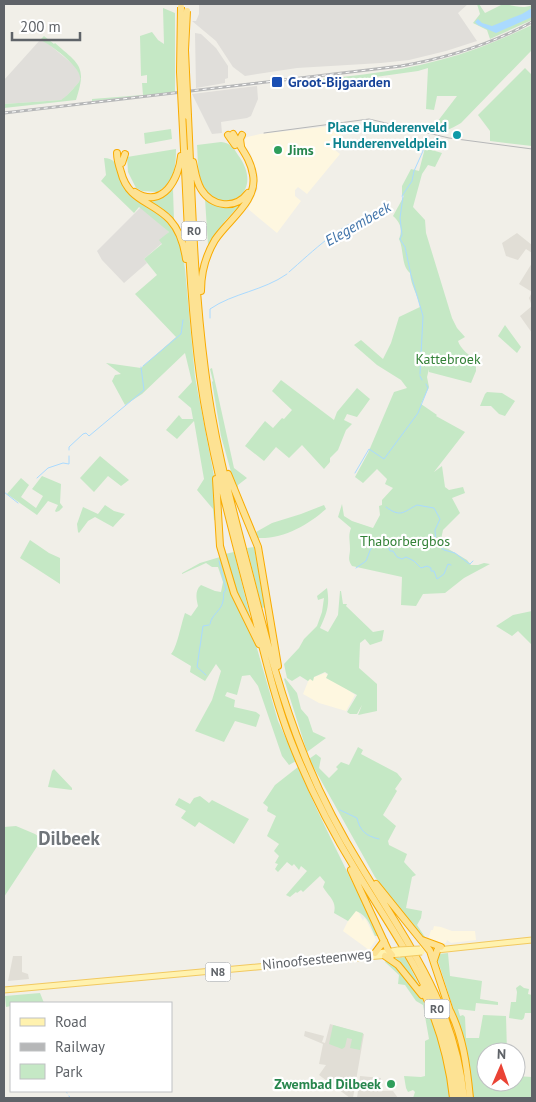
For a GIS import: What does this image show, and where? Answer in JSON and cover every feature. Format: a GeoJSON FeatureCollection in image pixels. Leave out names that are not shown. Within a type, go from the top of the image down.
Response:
{"type":"FeatureCollection","features":[{"type":"Feature","properties":{"kind":"highway","name":"R0"},"geometry":{"type":"LineString","coordinates":[[184,6],[180,72],[199,312],[207,384],[240,548],[264,651],[291,740],[318,801],[342,848],[418,972],[439,1015],[452,1057],[458,1098]]}},
{"type":"Feature","properties":{"kind":"highway"},"geometry":{"type":"LineString","coordinates":[[190,269],[187,267],[183,244],[175,227],[163,214],[134,195],[126,187],[122,176],[120,153],[126,181],[134,191],[145,196],[157,196],[165,192],[174,183],[181,153],[187,150],[192,152],[196,178],[203,192],[219,204],[234,204],[246,195],[250,187],[251,178],[246,162],[230,134],[243,149]]}},
{"type":"Feature","properties":{"kind":"highway"},"geometry":{"type":"LineString","coordinates":[[199,312],[202,307],[201,286],[203,268],[210,250],[222,231],[249,198],[253,188],[252,169],[240,139],[242,135]]}},
{"type":"Feature","properties":{"kind":"highway","name":"R0"},"geometry":{"type":"LineString","coordinates":[[187,150],[190,269],[200,376],[217,470],[279,684],[294,729],[316,784],[330,812],[423,968],[435,992],[450,1027],[458,1056],[464,1098]]}},
{"type":"Feature","properties":{"kind":"highway"},"geometry":{"type":"LineString","coordinates":[[222,462],[225,465],[258,546],[280,677],[279,684]]}},
{"type":"Feature","properties":{"kind":"highway"},"geometry":{"type":"LineString","coordinates":[[217,470],[220,546],[234,593],[264,651]]}},
{"type":"Feature","properties":{"kind":"highway"},"geometry":{"type":"LineString","coordinates":[[342,848],[343,855],[384,942],[394,953],[398,965],[421,994],[434,1016]]}},
{"type":"Feature","properties":{"kind":"highway"},"geometry":{"type":"LineString","coordinates":[[354,855],[422,940],[434,960],[461,1043],[470,1098]]}},
{"type":"Feature","properties":{"kind":"highway"},"geometry":{"type":"LineString","coordinates":[[393,929],[393,935],[420,983],[434,1016],[445,1050],[453,1098]]}},
{"type":"Feature","properties":{"kind":"highway"},"geometry":{"type":"LineString","coordinates":[[422,940],[429,950]]}},
{"type":"Feature","properties":{"kind":"highway"},"geometry":{"type":"LineString","coordinates":[[375,953],[384,942]]}},
{"type":"Feature","properties":{"kind":"highway"},"geometry":{"type":"LineString","coordinates":[[394,953],[398,965]]}},
{"type":"Feature","properties":{"kind":"highway"},"geometry":{"type":"LineString","coordinates":[[423,968],[428,970],[449,1008]]}},
{"type":"Feature","properties":{"kind":"main road","name":"Ninoofsesteenweg"},"geometry":{"type":"LineString","coordinates":[[4,992],[79,983],[532,940]]}},
{"type":"Feature","properties":{"kind":"main road","name":"Ninoofsesteenweg"},"geometry":{"type":"LineString","coordinates":[[148,977],[375,953],[394,953]]}},
{"type":"Feature","properties":{"kind":"shaded area"},"geometry":{"type":"Polygon","coordinates":[[[199,4],[468,4],[458,13],[477,41],[409,60],[297,68],[245,76],[233,67],[216,41],[192,21],[196,21],[199,14],[199,4]]]}},
{"type":"Feature","properties":{"kind":"shaded area"},"geometry":{"type":"Polygon","coordinates":[[[195,33],[201,34],[216,48],[228,66],[228,78],[225,79],[225,83],[196,88],[195,33]]]}},
{"type":"Feature","properties":{"kind":"shaded area"},"geometry":{"type":"Polygon","coordinates":[[[40,40],[46,42],[74,65],[80,75],[80,81],[61,100],[4,104],[4,80],[40,40]]]}},
{"type":"Feature","properties":{"kind":"shaded area"},"geometry":{"type":"Polygon","coordinates":[[[257,86],[258,99],[251,116],[221,122],[222,133],[212,134],[192,94],[257,86]]]}},
{"type":"Feature","properties":{"kind":"shaded area"},"geometry":{"type":"Polygon","coordinates":[[[341,125],[342,137],[330,146],[340,154],[307,194],[298,187],[295,190],[295,196],[301,201],[277,233],[248,209],[258,189],[258,175],[250,152],[244,145],[244,141],[247,137],[260,134],[341,125]]]}},
{"type":"Feature","properties":{"kind":"shaded area"},"geometry":{"type":"Polygon","coordinates":[[[141,207],[169,232],[160,241],[162,243],[144,259],[147,263],[124,283],[102,260],[97,251],[141,207]]]}},
{"type":"Feature","properties":{"kind":"shaded area"},"geometry":{"type":"Polygon","coordinates":[[[517,233],[532,245],[532,253],[526,249],[518,260],[506,256],[502,243],[517,233]]]}},
{"type":"Feature","properties":{"kind":"shaded area"},"geometry":{"type":"Polygon","coordinates":[[[532,263],[532,292],[519,284],[532,263]]]}},
{"type":"Feature","properties":{"kind":"shaded area"},"geometry":{"type":"Polygon","coordinates":[[[532,292],[532,306],[529,298],[532,292]]]}},
{"type":"Feature","properties":{"kind":"shaded area"},"geometry":{"type":"Polygon","coordinates":[[[532,306],[532,333],[520,316],[532,306]]]}},
{"type":"Feature","properties":{"kind":"shaded area"},"geometry":{"type":"Polygon","coordinates":[[[325,673],[355,695],[346,711],[319,703],[303,694],[309,679],[325,673]]]}},
{"type":"Feature","properties":{"kind":"shaded area"},"geometry":{"type":"Polygon","coordinates":[[[357,909],[363,921],[364,918],[366,920],[376,940],[369,950],[343,931],[357,909]]]}},
{"type":"Feature","properties":{"kind":"shaded area"},"geometry":{"type":"Polygon","coordinates":[[[434,926],[452,931],[475,931],[476,940],[451,943],[447,940],[446,943],[438,944],[428,940],[434,926]]]}},
{"type":"Feature","properties":{"kind":"shaded area"},"geometry":{"type":"Polygon","coordinates":[[[13,956],[22,956],[22,972],[28,974],[29,979],[8,981],[13,956]]]}},
{"type":"Feature","properties":{"kind":"shaded area"},"geometry":{"type":"Polygon","coordinates":[[[330,1024],[364,1034],[353,1098],[350,1098],[319,1075],[326,1065],[319,1064],[323,1044],[304,1036],[305,1031],[324,1036],[322,1042],[325,1043],[330,1024]]]}},
{"type":"Feature","properties":{"kind":"shaded area"},"geometry":{"type":"Polygon","coordinates":[[[360,1076],[381,1078],[379,1091],[393,1091],[398,1098],[357,1098],[360,1076]]]}},
{"type":"Feature","properties":{"kind":"green space"},"geometry":{"type":"Polygon","coordinates":[[[477,4],[485,13],[501,4],[520,7],[532,5],[532,20],[490,39],[487,30],[473,23],[480,14],[477,4]]]}},
{"type":"Feature","properties":{"kind":"green space"},"geometry":{"type":"Polygon","coordinates":[[[163,8],[175,13],[175,92],[92,101],[92,99],[143,95],[142,83],[147,83],[147,75],[141,76],[140,36],[152,32],[164,44],[163,8]]]}},
{"type":"Feature","properties":{"kind":"green space"},"geometry":{"type":"Polygon","coordinates":[[[532,25],[532,50],[461,123],[439,132],[431,130],[457,96],[437,96],[434,110],[426,109],[428,68],[354,80],[286,83],[363,75],[421,65],[475,49],[532,25]]]}},
{"type":"Feature","properties":{"kind":"green space"},"geometry":{"type":"Polygon","coordinates":[[[44,36],[70,56],[79,67],[81,80],[76,100],[4,108],[4,104],[61,100],[80,80],[80,75],[71,63],[40,40],[44,36]]]}},
{"type":"Feature","properties":{"kind":"green space"},"geometry":{"type":"Polygon","coordinates":[[[525,68],[532,75],[532,146],[490,141],[490,131],[478,115],[525,68]]]}},
{"type":"Feature","properties":{"kind":"green space"},"geometry":{"type":"Polygon","coordinates":[[[171,129],[172,139],[145,144],[144,133],[171,129]]]}},
{"type":"Feature","properties":{"kind":"green space"},"geometry":{"type":"Polygon","coordinates":[[[221,142],[229,144],[233,148],[246,169],[247,181],[244,191],[237,198],[228,201],[219,200],[209,194],[202,183],[198,169],[197,145],[221,142]]]}},
{"type":"Feature","properties":{"kind":"green space"},"geometry":{"type":"Polygon","coordinates":[[[425,148],[442,153],[435,167],[428,165],[422,174],[413,207],[425,220],[426,233],[452,318],[457,328],[465,337],[458,341],[459,344],[476,359],[476,371],[471,383],[429,372],[429,369],[427,377],[429,387],[421,404],[436,416],[465,432],[434,472],[442,466],[445,487],[449,490],[463,487],[465,493],[452,498],[460,513],[443,530],[440,544],[467,560],[471,565],[490,564],[464,578],[445,593],[423,594],[416,606],[401,605],[402,577],[350,564],[349,536],[351,528],[338,517],[342,504],[344,516],[352,521],[373,528],[380,515],[379,506],[382,505],[382,500],[393,488],[385,484],[387,479],[377,469],[363,483],[355,477],[368,453],[394,392],[407,388],[401,380],[377,365],[354,345],[361,340],[383,359],[391,343],[399,317],[420,307],[410,273],[404,262],[399,239],[400,226],[393,216],[404,196],[402,195],[402,186],[411,169],[419,171],[425,148]]]}},
{"type":"Feature","properties":{"kind":"green space"},"geometry":{"type":"Polygon","coordinates":[[[176,149],[173,174],[163,188],[157,192],[142,191],[136,188],[128,172],[127,157],[176,149]]]}},
{"type":"Feature","properties":{"kind":"green space"},"geometry":{"type":"Polygon","coordinates":[[[104,158],[114,161],[126,190],[137,201],[169,223],[180,243],[185,269],[195,377],[214,476],[217,521],[214,520],[213,509],[197,490],[204,479],[194,421],[177,439],[166,430],[179,415],[182,419],[193,419],[191,408],[178,397],[192,382],[185,353],[142,394],[125,405],[112,381],[115,375],[121,374],[106,363],[141,368],[176,337],[135,294],[157,275],[144,259],[162,244],[159,240],[169,232],[139,207],[134,213],[101,181],[106,175],[104,158]]]}},
{"type":"Feature","properties":{"kind":"green space"},"geometry":{"type":"Polygon","coordinates":[[[173,189],[174,221],[163,210],[147,200],[161,197],[173,189]]]}},
{"type":"Feature","properties":{"kind":"green space"},"geometry":{"type":"Polygon","coordinates":[[[205,199],[221,207],[240,205],[225,221],[208,245],[205,199]]]}},
{"type":"Feature","properties":{"kind":"green space"},"geometry":{"type":"Polygon","coordinates":[[[505,325],[521,347],[517,353],[498,336],[505,325]]]}},
{"type":"Feature","properties":{"kind":"green space"},"geometry":{"type":"Polygon","coordinates":[[[212,368],[234,468],[247,478],[238,485],[238,488],[235,486],[221,436],[210,369],[212,368]]]}},
{"type":"Feature","properties":{"kind":"green space"},"geometry":{"type":"Polygon","coordinates":[[[281,380],[334,420],[337,412],[357,388],[370,399],[357,417],[347,414],[344,420],[352,424],[346,430],[338,450],[330,458],[330,462],[324,469],[302,445],[289,458],[276,447],[264,461],[245,446],[265,421],[273,428],[292,410],[272,391],[281,380]]]}},
{"type":"Feature","properties":{"kind":"green space"},"geometry":{"type":"Polygon","coordinates":[[[487,392],[502,393],[515,401],[505,416],[499,414],[491,406],[480,406],[487,392]]]}},
{"type":"Feature","properties":{"kind":"green space"},"geometry":{"type":"Polygon","coordinates":[[[100,456],[129,480],[121,486],[108,476],[94,492],[80,478],[100,456]]]}},
{"type":"Feature","properties":{"kind":"green space"},"geometry":{"type":"Polygon","coordinates":[[[42,476],[61,484],[60,503],[63,507],[59,511],[55,511],[58,505],[48,501],[37,515],[7,494],[21,478],[29,485],[21,497],[36,508],[43,496],[32,489],[42,476]]]}},
{"type":"Feature","properties":{"kind":"green space"},"geometry":{"type":"Polygon","coordinates":[[[105,505],[114,511],[125,514],[113,527],[95,517],[88,521],[79,533],[77,524],[83,507],[98,514],[105,505]]]}},
{"type":"Feature","properties":{"kind":"green space"},"geometry":{"type":"Polygon","coordinates":[[[324,505],[326,509],[295,530],[268,538],[258,538],[256,532],[272,523],[324,505]]]}},
{"type":"Feature","properties":{"kind":"green space"},"geometry":{"type":"Polygon","coordinates":[[[30,540],[60,558],[60,584],[20,558],[30,540]]]}},
{"type":"Feature","properties":{"kind":"green space"},"geometry":{"type":"Polygon","coordinates":[[[254,547],[265,607],[262,608],[247,548],[254,547]]]}},
{"type":"Feature","properties":{"kind":"green space"},"geometry":{"type":"Polygon","coordinates":[[[234,552],[250,616],[247,617],[236,593],[225,554],[234,552]]]}},
{"type":"Feature","properties":{"kind":"green space"},"geometry":{"type":"Polygon","coordinates":[[[220,557],[231,594],[256,645],[278,721],[296,761],[289,765],[282,756],[258,686],[250,675],[242,676],[237,695],[227,692],[225,696],[235,700],[234,707],[256,712],[260,715],[256,727],[235,721],[224,742],[195,731],[212,700],[221,671],[216,664],[205,681],[190,672],[191,666],[171,654],[185,613],[191,616],[198,606],[197,594],[199,587],[201,585],[221,592],[223,582],[218,567],[212,567],[206,563],[182,573],[200,563],[220,557]]]}},
{"type":"Feature","properties":{"kind":"green space"},"geometry":{"type":"Polygon","coordinates":[[[327,588],[327,609],[320,628],[328,632],[338,615],[341,591],[343,604],[347,604],[346,606],[373,632],[384,630],[382,641],[370,645],[365,639],[360,643],[359,668],[377,684],[377,711],[358,715],[362,705],[357,714],[347,712],[357,695],[326,678],[328,674],[325,672],[314,677],[313,681],[310,679],[308,681],[300,676],[292,681],[287,678],[284,664],[317,626],[324,598],[318,600],[317,596],[327,588]]]}},
{"type":"Feature","properties":{"kind":"green space"},"geometry":{"type":"Polygon","coordinates":[[[532,611],[532,645],[518,631],[512,636],[496,626],[513,615],[532,611]]]}},
{"type":"Feature","properties":{"kind":"green space"},"geometry":{"type":"Polygon","coordinates":[[[284,679],[297,693],[301,709],[308,717],[313,732],[326,738],[307,752],[284,679]]]}},
{"type":"Feature","properties":{"kind":"green space"},"geometry":{"type":"Polygon","coordinates":[[[358,747],[363,750],[361,754],[397,773],[402,779],[395,789],[397,791],[383,815],[396,826],[388,841],[389,845],[407,854],[404,862],[416,875],[412,877],[406,908],[422,911],[417,925],[427,940],[423,939],[375,877],[309,759],[316,754],[321,758],[319,768],[329,778],[338,769],[336,767],[341,762],[349,765],[358,747]]]}},
{"type":"Feature","properties":{"kind":"green space"},"geometry":{"type":"Polygon","coordinates":[[[298,767],[378,936],[375,936],[368,921],[360,913],[356,911],[348,921],[334,913],[333,902],[323,887],[325,882],[320,876],[303,892],[301,890],[290,897],[286,895],[307,871],[301,866],[299,870],[294,864],[292,866],[287,862],[278,872],[275,869],[278,864],[275,863],[279,856],[274,851],[279,844],[267,836],[276,816],[267,811],[268,807],[263,803],[275,785],[298,767]]]}},
{"type":"Feature","properties":{"kind":"green space"},"geometry":{"type":"Polygon","coordinates":[[[54,769],[72,788],[72,790],[48,787],[54,769]]]}},
{"type":"Feature","properties":{"kind":"green space"},"geometry":{"type":"Polygon","coordinates":[[[200,796],[209,803],[212,800],[249,819],[234,844],[199,822],[195,827],[181,818],[186,811],[175,805],[179,798],[190,804],[194,798],[200,796]]]}},
{"type":"Feature","properties":{"kind":"green space"},"geometry":{"type":"Polygon","coordinates":[[[16,826],[42,839],[4,897],[4,827],[16,826]]]}},
{"type":"Feature","properties":{"kind":"green space"},"geometry":{"type":"Polygon","coordinates":[[[448,953],[450,976],[482,981],[480,999],[498,1002],[498,1005],[476,1003],[475,1011],[458,1009],[460,1016],[463,1015],[465,1017],[466,1038],[479,1038],[483,1015],[506,1016],[507,1042],[476,1042],[476,1092],[526,1092],[526,1077],[532,1077],[532,1098],[473,1098],[470,1066],[438,961],[439,954],[448,953]]]}},
{"type":"Feature","properties":{"kind":"green space"},"geometry":{"type":"Polygon","coordinates":[[[405,957],[424,995],[421,997],[437,1033],[447,1072],[451,1098],[413,1098],[415,1092],[413,1090],[408,1092],[406,1088],[404,1076],[425,1076],[425,1041],[429,1039],[423,1005],[416,1001],[405,985],[398,984],[399,975],[385,962],[387,959],[405,957]]]}},
{"type":"Feature","properties":{"kind":"green space"},"geometry":{"type":"Polygon","coordinates":[[[520,985],[529,989],[528,994],[532,995],[532,1013],[525,1013],[522,1020],[509,1018],[511,1002],[516,1002],[516,988],[520,985]]]}},
{"type":"Feature","properties":{"kind":"green space"},"geometry":{"type":"Polygon","coordinates":[[[40,993],[44,1002],[10,1002],[10,1006],[6,1007],[5,996],[40,993]]]}},
{"type":"Feature","properties":{"kind":"green space"},"geometry":{"type":"Polygon","coordinates":[[[333,1025],[363,1033],[360,1050],[350,1048],[352,1039],[347,1038],[345,1047],[342,1049],[329,1044],[333,1025]]]}},
{"type":"Feature","properties":{"kind":"water"},"geometry":{"type":"Polygon","coordinates":[[[532,8],[532,17],[496,33],[475,22],[478,19],[482,23],[492,26],[532,8]]]}},
{"type":"Feature","properties":{"kind":"waterway"},"geometry":{"type":"LineString","coordinates":[[402,196],[412,181],[414,171],[423,151],[423,145],[429,136]]}},
{"type":"Feature","properties":{"kind":"waterway"},"geometry":{"type":"LineString","coordinates":[[403,196],[400,218],[402,235],[400,239],[405,247],[423,316],[420,374]]}},
{"type":"Feature","properties":{"kind":"waterway","name":"Elegembeek"},"geometry":{"type":"LineString","coordinates":[[289,272],[339,230],[362,218],[373,215]]}},
{"type":"Feature","properties":{"kind":"waterway","name":"Elegembeek"},"geometry":{"type":"LineString","coordinates":[[210,318],[210,309],[228,299],[278,280],[287,274]]}},
{"type":"Feature","properties":{"kind":"waterway","name":"Elegembeek"},"geometry":{"type":"LineString","coordinates":[[143,366],[181,334],[183,320]]}},
{"type":"Feature","properties":{"kind":"waterway","name":"Elegembeek"},"geometry":{"type":"LineString","coordinates":[[69,450],[69,447],[83,434],[86,433],[89,436],[144,390],[141,367]]}},
{"type":"Feature","properties":{"kind":"waterway"},"geometry":{"type":"LineString","coordinates":[[420,376],[422,380]]}},
{"type":"Feature","properties":{"kind":"waterway"},"geometry":{"type":"LineString","coordinates":[[355,473],[369,449],[384,459],[418,413],[428,388],[426,384]]}},
{"type":"Feature","properties":{"kind":"waterway","name":"Elegembeek"},"geometry":{"type":"LineString","coordinates":[[37,478],[48,468],[63,463],[69,464],[69,456]]}},
{"type":"Feature","properties":{"kind":"waterway","name":"Elegembeek"},"geometry":{"type":"LineString","coordinates":[[4,492],[18,503]]}},
{"type":"Feature","properties":{"kind":"waterway"},"geometry":{"type":"LineString","coordinates":[[386,507],[399,513],[405,512],[417,505],[434,508],[440,519],[435,530],[436,544],[444,550],[455,553],[470,564],[473,561]]}},
{"type":"Feature","properties":{"kind":"waterway"},"geometry":{"type":"LineString","coordinates":[[356,568],[366,561],[371,548],[383,544],[388,546],[390,551],[393,551],[397,557],[402,559],[406,557],[414,561],[421,568],[427,566],[431,568],[437,579],[444,574],[448,564],[451,565]]}},
{"type":"Feature","properties":{"kind":"waterway"},"geometry":{"type":"LineString","coordinates":[[210,624],[212,618],[221,607],[226,590],[219,561]]}},
{"type":"Feature","properties":{"kind":"waterway"},"geometry":{"type":"LineString","coordinates":[[206,675],[197,667],[203,626],[209,625]]}},
{"type":"Feature","properties":{"kind":"waterway"},"geometry":{"type":"LineString","coordinates":[[340,810],[357,818],[364,832],[379,839]]}},
{"type":"Feature","properties":{"kind":"tram line"},"geometry":{"type":"LineString","coordinates":[[264,133],[369,119],[449,138],[532,149]]}},
{"type":"Feature","properties":{"kind":"railway"},"geometry":{"type":"LineString","coordinates":[[4,113],[401,66],[435,59],[468,49],[501,37],[532,22]]}},
{"type":"Feature","properties":{"kind":"place","name":"Groot-Bijgaarden"},"geometry":{"type":"Point","coordinates":[277,82]}},
{"type":"Feature","properties":{"kind":"place","name":"Place Hunderenveld - Hunderenveldplein"},"geometry":{"type":"Point","coordinates":[457,135]}},
{"type":"Feature","properties":{"kind":"place","name":"Jims"},"geometry":{"type":"Point","coordinates":[278,150]}},
{"type":"Feature","properties":{"kind":"place","name":"Zwembad Dilbeek"},"geometry":{"type":"Point","coordinates":[391,1084]}},
{"type":"Feature","properties":{"kind":"district","name":"Dilbeek"},"geometry":{"type":"Point","coordinates":[69,838]}},
{"type":"Feature","properties":{"kind":"park label","name":"Kattebroek"},"geometry":{"type":"Point","coordinates":[448,359]}},
{"type":"Feature","properties":{"kind":"park label","name":"Thaborbergbos"},"geometry":{"type":"Point","coordinates":[405,541]}}]}
